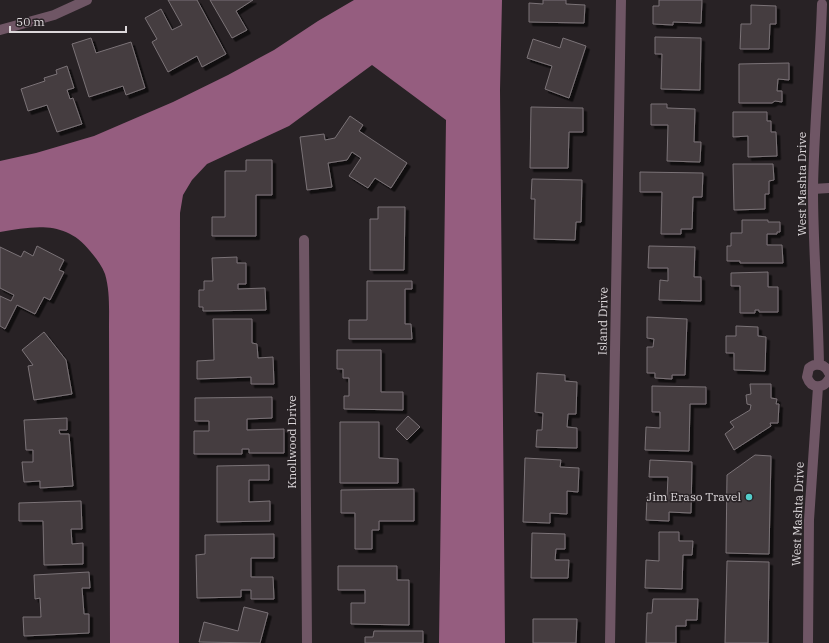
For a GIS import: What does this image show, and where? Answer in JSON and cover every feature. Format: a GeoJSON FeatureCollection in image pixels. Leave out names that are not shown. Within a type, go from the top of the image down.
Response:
{"type":"FeatureCollection","features":[{"type":"Feature","properties":{"kind":"street"},"geometry":{"type":"LineString","coordinates":[[0,30],[54,14],[88,0]]}},
{"type":"Feature","properties":{"kind":"street","name":"Island Drive"},"geometry":{"type":"LineString","coordinates":[[610,643],[621,0]]}},
{"type":"Feature","properties":{"kind":"street","name":"West Mashta Drive"},"geometry":{"type":"LineString","coordinates":[[819,364],[813,189],[822,2]]}},
{"type":"Feature","properties":{"kind":"street"},"geometry":{"type":"LineString","coordinates":[[813,189],[829,188]]}},
{"type":"Feature","properties":{"kind":"street","name":"Knollwood Drive"},"geometry":{"type":"LineString","coordinates":[[304,240],[306,643]]}},
{"type":"Feature","properties":{"kind":"street"},"geometry":{"type":"LineString","coordinates":[[829,373],[827,369],[819,364],[809,368],[807,377],[812,385],[818,387],[826,384],[829,379]]}},
{"type":"Feature","properties":{"kind":"street","name":"West Mashta Drive"},"geometry":{"type":"LineString","coordinates":[[808,643],[809,520],[818,387]]}},
{"type":"Feature","properties":{"kind":"shaded area"},"geometry":{"type":"Polygon","coordinates":[[[354,0],[502,0],[500,90],[505,643],[439,643],[446,120],[372,65],[289,126],[207,164],[192,180],[183,195],[180,213],[179,643],[110,643],[109,307],[107,280],[102,268],[94,256],[81,241],[71,234],[60,230],[37,227],[0,232],[0,161],[36,153],[94,136],[173,102],[274,50],[318,21],[354,0]]]}},
{"type":"Feature","properties":{"kind":"building"},"geometry":{"type":"Polygon","coordinates":[[[168,0],[197,0],[226,54],[202,67],[197,56],[168,72],[152,42],[157,39],[145,18],[161,9],[172,30],[182,25],[168,0]]]}},
{"type":"Feature","properties":{"kind":"building"},"geometry":{"type":"Polygon","coordinates":[[[210,0],[253,0],[236,11],[247,30],[232,38],[210,0]]]}},
{"type":"Feature","properties":{"kind":"building"},"geometry":{"type":"Polygon","coordinates":[[[543,0],[566,0],[566,4],[585,5],[584,23],[529,22],[529,3],[543,4],[543,0]]]}},
{"type":"Feature","properties":{"kind":"building"},"geometry":{"type":"Polygon","coordinates":[[[659,0],[702,0],[701,23],[673,22],[673,25],[653,24],[653,6],[659,6],[659,0]]]}},
{"type":"Feature","properties":{"kind":"building"},"geometry":{"type":"Polygon","coordinates":[[[751,5],[776,6],[776,24],[770,24],[769,49],[740,49],[741,24],[751,24],[751,5]]]}},
{"type":"Feature","properties":{"kind":"building"},"geometry":{"type":"Polygon","coordinates":[[[655,37],[701,38],[700,90],[661,89],[662,54],[655,54],[655,37]]]}},
{"type":"Feature","properties":{"kind":"building"},"geometry":{"type":"Polygon","coordinates":[[[91,38],[96,53],[131,42],[145,88],[126,95],[123,86],[89,97],[72,44],[91,38]]]}},
{"type":"Feature","properties":{"kind":"building"},"geometry":{"type":"Polygon","coordinates":[[[563,38],[586,46],[569,98],[545,89],[552,66],[527,58],[533,39],[560,48],[563,38]]]}},
{"type":"Feature","properties":{"kind":"building"},"geometry":{"type":"Polygon","coordinates":[[[789,63],[789,80],[778,79],[777,91],[782,91],[782,102],[739,103],[739,64],[789,63]]]}},
{"type":"Feature","properties":{"kind":"building"},"geometry":{"type":"Polygon","coordinates":[[[67,66],[74,88],[67,90],[70,99],[73,98],[82,124],[57,132],[47,105],[28,111],[21,89],[45,81],[44,78],[57,74],[56,70],[67,66]]]}},
{"type":"Feature","properties":{"kind":"building"},"geometry":{"type":"Polygon","coordinates":[[[651,104],[667,104],[667,108],[695,109],[694,142],[701,142],[700,162],[667,161],[668,125],[651,125],[651,104]]]}},
{"type":"Feature","properties":{"kind":"building"},"geometry":{"type":"Polygon","coordinates":[[[531,107],[583,108],[583,132],[569,132],[568,168],[530,168],[531,107]]]}},
{"type":"Feature","properties":{"kind":"building"},"geometry":{"type":"Polygon","coordinates":[[[733,112],[767,112],[767,121],[771,121],[771,132],[776,132],[777,156],[748,157],[748,136],[733,137],[733,112]]]}},
{"type":"Feature","properties":{"kind":"building"},"geometry":{"type":"Polygon","coordinates":[[[350,116],[363,125],[359,131],[407,163],[391,188],[375,178],[368,188],[349,176],[361,158],[352,152],[347,160],[328,163],[332,187],[307,190],[300,137],[324,134],[325,140],[335,138],[350,116]]]}},
{"type":"Feature","properties":{"kind":"building"},"geometry":{"type":"Polygon","coordinates":[[[246,160],[272,160],[272,195],[256,195],[256,236],[212,236],[212,217],[225,217],[225,171],[246,171],[246,160]]]}},
{"type":"Feature","properties":{"kind":"building"},"geometry":{"type":"Polygon","coordinates":[[[733,164],[773,164],[774,180],[769,181],[769,194],[765,194],[765,209],[734,210],[733,164]]]}},
{"type":"Feature","properties":{"kind":"building"},"geometry":{"type":"Polygon","coordinates":[[[640,172],[703,173],[702,197],[693,197],[692,229],[681,229],[681,234],[661,234],[662,192],[640,192],[640,172]]]}},
{"type":"Feature","properties":{"kind":"building"},"geometry":{"type":"Polygon","coordinates":[[[532,179],[582,180],[581,222],[576,222],[575,240],[534,239],[535,199],[531,199],[532,179]]]}},
{"type":"Feature","properties":{"kind":"building"},"geometry":{"type":"Polygon","coordinates":[[[378,207],[405,207],[404,270],[370,270],[370,219],[378,219],[378,207]]]}},
{"type":"Feature","properties":{"kind":"building"},"geometry":{"type":"Polygon","coordinates":[[[742,220],[768,220],[768,222],[780,222],[780,232],[777,232],[777,234],[767,234],[767,245],[782,245],[783,263],[740,263],[740,261],[727,261],[727,246],[731,246],[731,233],[742,233],[742,220]]]}},
{"type":"Feature","properties":{"kind":"building"},"geometry":{"type":"Polygon","coordinates":[[[37,246],[64,260],[59,270],[64,272],[50,300],[44,297],[35,314],[17,305],[5,329],[0,326],[0,296],[11,301],[14,295],[0,288],[0,247],[21,257],[24,251],[33,256],[37,246]]]}},
{"type":"Feature","properties":{"kind":"building"},"geometry":{"type":"Polygon","coordinates":[[[649,246],[695,247],[694,277],[701,277],[701,301],[659,300],[660,280],[668,281],[668,268],[648,268],[649,246]]]}},
{"type":"Feature","properties":{"kind":"building"},"geometry":{"type":"Polygon","coordinates":[[[237,257],[237,263],[246,263],[246,284],[238,284],[238,289],[265,288],[266,310],[203,311],[203,307],[199,307],[199,290],[204,290],[204,281],[213,281],[212,258],[237,257]]]}},
{"type":"Feature","properties":{"kind":"building"},"geometry":{"type":"Polygon","coordinates":[[[768,272],[768,287],[778,287],[778,312],[759,312],[759,310],[755,310],[755,313],[740,313],[740,286],[731,286],[731,273],[768,272]]]}},
{"type":"Feature","properties":{"kind":"building"},"geometry":{"type":"Polygon","coordinates":[[[367,281],[412,281],[412,289],[405,289],[405,324],[411,324],[412,339],[349,339],[349,320],[367,320],[367,281]]]}},
{"type":"Feature","properties":{"kind":"building"},"geometry":{"type":"Polygon","coordinates":[[[647,317],[687,319],[685,375],[672,375],[672,379],[655,378],[655,373],[647,373],[647,347],[653,347],[654,339],[647,338],[647,317]]]}},
{"type":"Feature","properties":{"kind":"building"},"geometry":{"type":"Polygon","coordinates":[[[213,319],[252,319],[252,343],[257,344],[258,358],[273,357],[274,384],[251,384],[251,377],[197,379],[197,361],[214,360],[213,319]]]}},
{"type":"Feature","properties":{"kind":"building"},"geometry":{"type":"Polygon","coordinates":[[[736,326],[758,327],[758,336],[766,337],[765,371],[734,370],[734,353],[726,353],[726,336],[736,336],[736,326]]]}},
{"type":"Feature","properties":{"kind":"building"},"geometry":{"type":"Polygon","coordinates":[[[44,332],[66,360],[72,394],[34,400],[28,366],[33,365],[22,350],[44,332]]]}},
{"type":"Feature","properties":{"kind":"building"},"geometry":{"type":"Polygon","coordinates":[[[337,350],[381,350],[381,392],[403,392],[403,410],[344,409],[344,396],[349,396],[349,378],[343,378],[343,369],[337,369],[337,350]]]}},
{"type":"Feature","properties":{"kind":"building"},"geometry":{"type":"Polygon","coordinates":[[[537,373],[565,375],[565,381],[577,382],[576,414],[568,414],[567,427],[577,428],[577,448],[536,447],[537,430],[542,430],[543,413],[535,412],[537,373]]]}},
{"type":"Feature","properties":{"kind":"building"},"geometry":{"type":"Polygon","coordinates":[[[750,384],[771,384],[771,398],[777,399],[776,404],[779,404],[778,423],[770,423],[771,426],[734,450],[725,434],[734,427],[730,422],[750,410],[751,405],[747,404],[746,395],[751,394],[750,384]]]}},
{"type":"Feature","properties":{"kind":"building"},"geometry":{"type":"Polygon","coordinates":[[[652,386],[706,387],[706,404],[690,404],[689,451],[645,450],[646,427],[660,428],[660,412],[652,412],[652,386]]]}},
{"type":"Feature","properties":{"kind":"building"},"geometry":{"type":"Polygon","coordinates":[[[272,397],[272,418],[247,419],[247,430],[284,429],[284,453],[249,453],[249,449],[242,449],[242,454],[194,454],[194,431],[209,431],[209,421],[195,421],[195,398],[272,397]]]}},
{"type":"Feature","properties":{"kind":"building"},"geometry":{"type":"Polygon","coordinates":[[[408,416],[420,427],[407,440],[396,429],[408,416]]]}},
{"type":"Feature","properties":{"kind":"building"},"geometry":{"type":"Polygon","coordinates":[[[67,418],[67,430],[59,430],[60,434],[69,434],[73,486],[40,488],[40,481],[24,482],[22,462],[33,462],[33,450],[26,450],[24,420],[67,418]]]}},
{"type":"Feature","properties":{"kind":"building"},"geometry":{"type":"Polygon","coordinates":[[[340,422],[379,422],[379,458],[398,459],[398,483],[340,483],[340,422]]]}},
{"type":"Feature","properties":{"kind":"building"},"geometry":{"type":"Polygon","coordinates":[[[755,455],[771,456],[769,554],[726,553],[727,475],[755,455]]]}},
{"type":"Feature","properties":{"kind":"building"},"geometry":{"type":"Polygon","coordinates":[[[525,458],[561,460],[560,467],[579,468],[578,492],[567,491],[567,514],[550,513],[550,523],[523,522],[525,458]]]}},
{"type":"Feature","properties":{"kind":"building"},"geometry":{"type":"Polygon","coordinates":[[[650,460],[692,462],[691,513],[669,512],[669,521],[646,520],[647,497],[667,498],[668,477],[649,477],[650,460]]]}},
{"type":"Feature","properties":{"kind":"building"},"geometry":{"type":"Polygon","coordinates":[[[269,465],[269,480],[249,480],[249,502],[270,501],[270,521],[217,522],[217,466],[269,465]]]}},
{"type":"Feature","properties":{"kind":"building"},"geometry":{"type":"Polygon","coordinates":[[[414,489],[414,521],[379,521],[379,530],[372,530],[372,549],[355,549],[355,513],[341,513],[341,490],[414,489]]]}},
{"type":"Feature","properties":{"kind":"building"},"geometry":{"type":"Polygon","coordinates":[[[81,501],[82,529],[71,529],[72,544],[83,543],[83,564],[44,565],[43,521],[19,521],[19,503],[81,501]]]}},
{"type":"Feature","properties":{"kind":"building"},"geometry":{"type":"Polygon","coordinates":[[[659,532],[679,532],[679,541],[693,541],[692,555],[683,555],[682,589],[645,588],[646,560],[659,561],[659,532]]]}},
{"type":"Feature","properties":{"kind":"building"},"geometry":{"type":"Polygon","coordinates":[[[532,533],[565,534],[565,549],[556,549],[555,560],[569,560],[568,578],[531,578],[532,533]]]}},
{"type":"Feature","properties":{"kind":"building"},"geometry":{"type":"Polygon","coordinates":[[[274,534],[274,558],[251,558],[251,577],[273,577],[274,599],[251,599],[251,590],[241,590],[241,597],[197,598],[196,555],[205,554],[205,535],[274,534]]]}},
{"type":"Feature","properties":{"kind":"building"},"geometry":{"type":"Polygon","coordinates":[[[727,561],[769,562],[768,643],[725,643],[727,561]]]}},
{"type":"Feature","properties":{"kind":"building"},"geometry":{"type":"Polygon","coordinates":[[[338,566],[397,566],[397,580],[409,580],[409,625],[351,624],[351,603],[365,603],[365,590],[338,590],[338,566]]]}},
{"type":"Feature","properties":{"kind":"building"},"geometry":{"type":"Polygon","coordinates":[[[89,572],[90,588],[82,588],[84,614],[89,614],[89,633],[24,636],[23,617],[41,617],[40,598],[35,599],[34,575],[89,572]]]}},
{"type":"Feature","properties":{"kind":"building"},"geometry":{"type":"Polygon","coordinates":[[[653,599],[698,599],[697,620],[686,620],[686,626],[676,626],[676,643],[646,643],[647,613],[652,613],[653,599]]]}},
{"type":"Feature","properties":{"kind":"building"},"geometry":{"type":"Polygon","coordinates":[[[244,607],[268,613],[260,643],[199,642],[204,622],[238,631],[244,607]]]}},
{"type":"Feature","properties":{"kind":"building"},"geometry":{"type":"Polygon","coordinates":[[[533,619],[577,619],[576,643],[533,643],[533,619]]]}},
{"type":"Feature","properties":{"kind":"building"},"geometry":{"type":"Polygon","coordinates":[[[374,631],[423,631],[423,643],[365,643],[365,637],[373,637],[374,631]]]}},
{"type":"Feature","properties":{"kind":"place","name":"Jim Eraso Travel"},"geometry":{"type":"Point","coordinates":[749,497]}}]}
